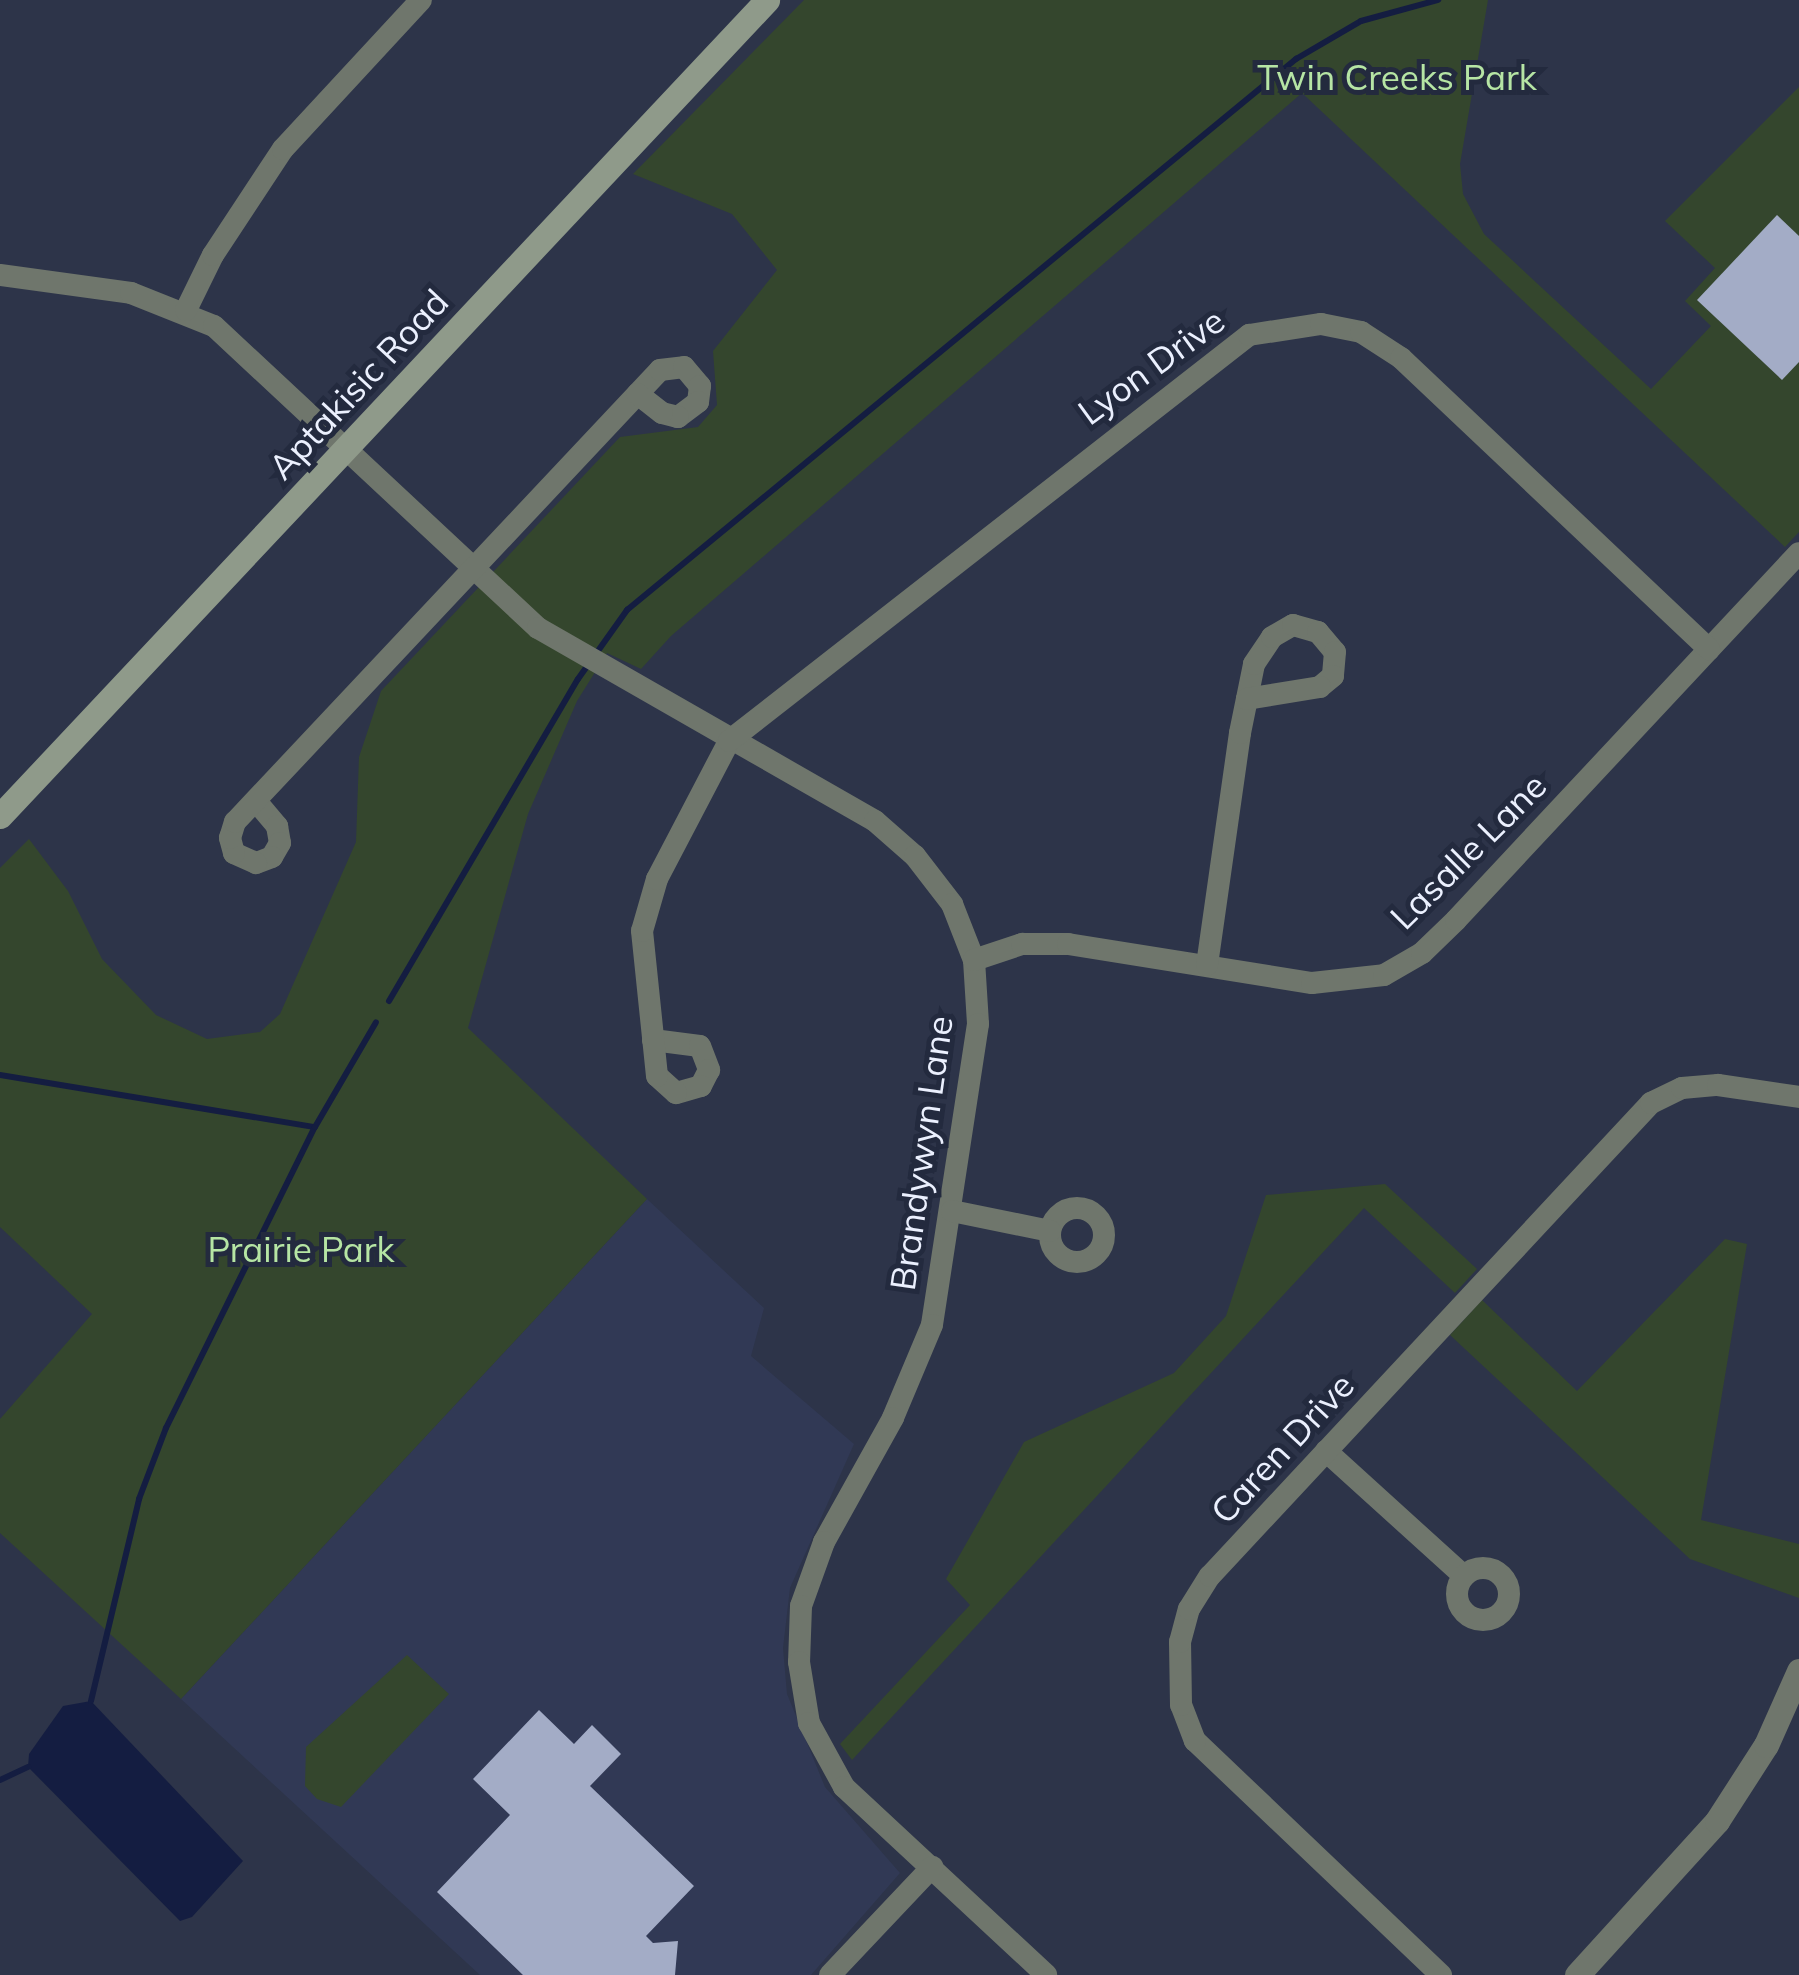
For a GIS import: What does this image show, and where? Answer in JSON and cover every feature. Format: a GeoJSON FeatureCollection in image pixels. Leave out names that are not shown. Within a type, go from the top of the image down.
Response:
{"type":"FeatureCollection","features":[{"type":"Feature","properties":{"kind":"main road","name":"Aptakisic Road"},"geometry":{"type":"LineString","coordinates":[[0,816],[767,0]]}},
{"type":"Feature","properties":{"kind":"street"},"geometry":{"type":"LineString","coordinates":[[186,310],[213,255],[284,149],[421,0]]}},
{"type":"Feature","properties":{"kind":"street","name":"Brandywyn Lane"},"geometry":{"type":"LineString","coordinates":[[0,274],[131,293],[186,310],[214,326],[571,652],[874,821],[915,856],[952,904],[974,960],[978,1024],[932,1325],[893,1418],[824,1542],[801,1606],[798,1662],[809,1723],[844,1787],[1046,1975]]}},
{"type":"Feature","properties":{"kind":"street","name":"Lyon Drive"},"geometry":{"type":"LineString","coordinates":[[729,741],[1217,354],[1250,335],[1284,327],[1321,324],[1361,332],[1400,358],[1709,649]]}},
{"type":"Feature","properties":{"kind":"street"},"geometry":{"type":"LineString","coordinates":[[256,801],[638,394]]}},
{"type":"Feature","properties":{"kind":"street","name":"Lasalle Lane"},"geometry":{"type":"LineString","coordinates":[[974,960],[1022,944],[1068,944],[1346,984],[1384,975],[1422,953],[1799,553]]}},
{"type":"Feature","properties":{"kind":"street"},"geometry":{"type":"LineString","coordinates":[[1207,965],[1247,699]]}},
{"type":"Feature","properties":{"kind":"street"},"geometry":{"type":"LineString","coordinates":[[653,1040],[642,932],[648,904],[729,741]]}},
{"type":"Feature","properties":{"kind":"street","name":"Caren Drive"},"geometry":{"type":"LineString","coordinates":[[1441,1975],[1195,1741],[1181,1705],[1180,1642],[1189,1610],[1210,1576],[1651,1103],[1682,1088],[1718,1085],[1799,1097]]}},
{"type":"Feature","properties":{"kind":"street"},"geometry":{"type":"LineString","coordinates":[[952,1211],[1050,1231]]}},
{"type":"Feature","properties":{"kind":"street"},"geometry":{"type":"LineString","coordinates":[[1326,1450],[1464,1576]]}},
{"type":"Feature","properties":{"kind":"street"},"geometry":{"type":"LineString","coordinates":[[1578,1975],[1717,1821],[1793,1700],[1799,1671]]}},
{"type":"Feature","properties":{"kind":"street"},"geometry":{"type":"LineString","coordinates":[[830,1975],[932,1868]]}},
{"type":"Feature","properties":{"kind":"shaded area"},"geometry":{"type":"Polygon","coordinates":[[[647,1199],[764,1308],[751,1356],[854,1444],[790,1588],[783,1648],[787,1694],[825,1787],[900,1873],[811,1975],[480,1975],[181,1699],[647,1199]]]}},
{"type":"Feature","properties":{"kind":"shaded area"},"geometry":{"type":"Polygon","coordinates":[[[91,1701],[243,1861],[192,1917],[180,1921],[28,1767],[29,1754],[63,1706],[91,1701]]]}},
{"type":"Feature","properties":{"kind":"green space","name":"Prairie Park"},"geometry":{"type":"Polygon","coordinates":[[[804,0],[1488,0],[1460,164],[1463,194],[1484,234],[1651,389],[1711,326],[1685,301],[1715,268],[1665,221],[1799,87],[1799,532],[1785,547],[1302,93],[671,636],[641,669],[607,653],[577,701],[528,814],[468,1028],[647,1199],[181,1699],[0,1533],[0,1419],[92,1314],[0,1227],[0,868],[29,839],[68,891],[102,959],[156,1015],[207,1039],[260,1032],[280,1014],[356,842],[359,757],[381,691],[620,437],[698,427],[717,405],[713,351],[777,270],[732,214],[633,174],[804,0]]]}},
{"type":"Feature","properties":{"kind":"green space"},"geometry":{"type":"Polygon","coordinates":[[[1385,1184],[1477,1269],[1455,1293],[1364,1208],[852,1760],[840,1744],[970,1605],[946,1579],[1024,1442],[1174,1373],[1226,1316],[1266,1195],[1385,1184]]]}},
{"type":"Feature","properties":{"kind":"green space"},"geometry":{"type":"Polygon","coordinates":[[[1725,1239],[1747,1244],[1701,1520],[1799,1544],[1799,1598],[1690,1559],[1450,1335],[1482,1300],[1577,1391],[1725,1239]]]}},
{"type":"Feature","properties":{"kind":"green space"},"geometry":{"type":"Polygon","coordinates":[[[407,1655],[449,1694],[341,1807],[317,1799],[305,1786],[306,1747],[407,1655]]]}},
{"type":"Feature","properties":{"kind":"building"},"geometry":{"type":"Polygon","coordinates":[[[1777,215],[1799,236],[1799,362],[1782,380],[1697,300],[1777,215]]]}},
{"type":"Feature","properties":{"kind":"building"},"geometry":{"type":"Polygon","coordinates":[[[539,1710],[574,1744],[592,1725],[621,1754],[590,1786],[694,1886],[646,1936],[653,1943],[678,1941],[675,1975],[523,1975],[437,1892],[510,1815],[473,1779],[539,1710]]]}},
{"type":"Feature","properties":{"kind":"waterway"},"geometry":{"type":"LineString","coordinates":[[389,1001],[578,679],[627,610],[1296,59],[1361,21],[1438,0]]}},
{"type":"Feature","properties":{"kind":"waterway"},"geometry":{"type":"LineString","coordinates":[[91,1701],[139,1499],[166,1428],[315,1127],[376,1022]]}},
{"type":"Feature","properties":{"kind":"waterway"},"geometry":{"type":"LineString","coordinates":[[0,1075],[315,1127]]}},
{"type":"Feature","properties":{"kind":"waterway"},"geometry":{"type":"LineString","coordinates":[[0,1780],[28,1767]]}},
{"type":"Feature","properties":{"kind":"park label","name":"Twin Creeks Park"},"geometry":{"type":"Point","coordinates":[1397,77]}}]}
